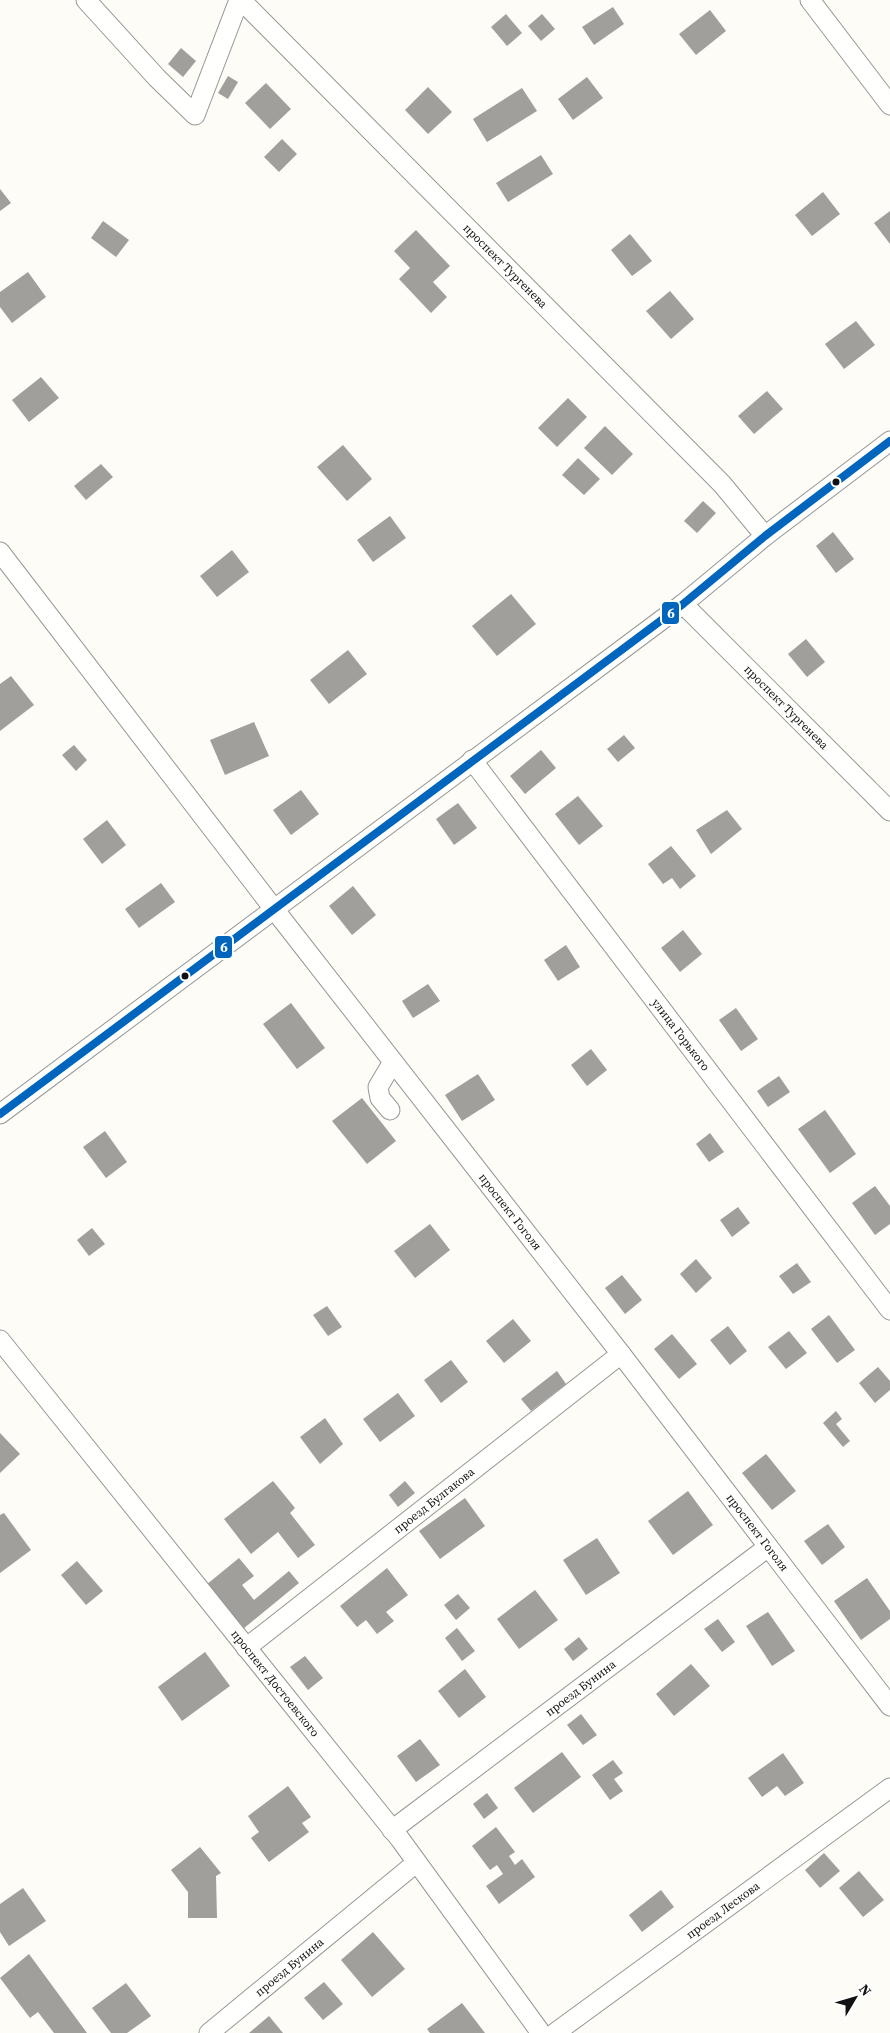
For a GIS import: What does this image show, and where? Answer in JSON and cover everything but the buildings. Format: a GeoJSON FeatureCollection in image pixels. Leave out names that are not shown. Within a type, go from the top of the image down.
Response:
{"type":"FeatureCollection","features":[{"type":"Feature","properties":{"kind":"street"},"geometry":{"type":"LineString","coordinates":[[86,0],[157,78],[195,115],[240,0]]}},
{"type":"Feature","properties":{"kind":"street","name":"проспект Тургенева"},"geometry":{"type":"LineString","coordinates":[[240,0],[722,484],[765,536]]}},
{"type":"Feature","properties":{"kind":"street"},"geometry":{"type":"LineString","coordinates":[[810,0],[890,105]]}},
{"type":"Feature","properties":{"kind":"street"},"geometry":{"type":"LineString","coordinates":[[0,1114],[683,604],[765,536],[890,441]]}},
{"type":"Feature","properties":{"kind":"street","name":"проспект Гоголя"},"geometry":{"type":"LineString","coordinates":[[0,552],[274,909],[621,1354],[890,1706]]}},
{"type":"Feature","properties":{"kind":"street","name":"проспект Тургенева"},"geometry":{"type":"LineString","coordinates":[[683,604],[890,811]]}},
{"type":"Feature","properties":{"kind":"street","name":"улица Горького"},"geometry":{"type":"LineString","coordinates":[[472,760],[890,1310]]}},
{"type":"Feature","properties":{"kind":"street"},"geometry":{"type":"LineString","coordinates":[[390,1110],[380,1098],[378,1087],[393,1062]]}},
{"type":"Feature","properties":{"kind":"street","name":"проспект Достоевского"},"geometry":{"type":"LineString","coordinates":[[0,1340],[392,1830],[542,2033]]}},
{"type":"Feature","properties":{"kind":"street","name":"проезд Булгакова"},"geometry":{"type":"LineString","coordinates":[[246,1648],[621,1354]]}},
{"type":"Feature","properties":{"kind":"street","name":"проезд Бунина"},"geometry":{"type":"LineString","coordinates":[[392,1830],[768,1547]]}},
{"type":"Feature","properties":{"kind":"street","name":"проезд Лескова"},"geometry":{"type":"LineString","coordinates":[[555,2033],[890,1788]]}},
{"type":"Feature","properties":{"kind":"street","name":"проезд Бунина"},"geometry":{"type":"LineString","coordinates":[[209,2033],[416,1863]]}},
{"type":"Feature","properties":{"kind":"transit line","name":"6"},"geometry":{"type":"LineString","coordinates":[[0,1114],[683,604],[765,536],[890,441]]}}]}
